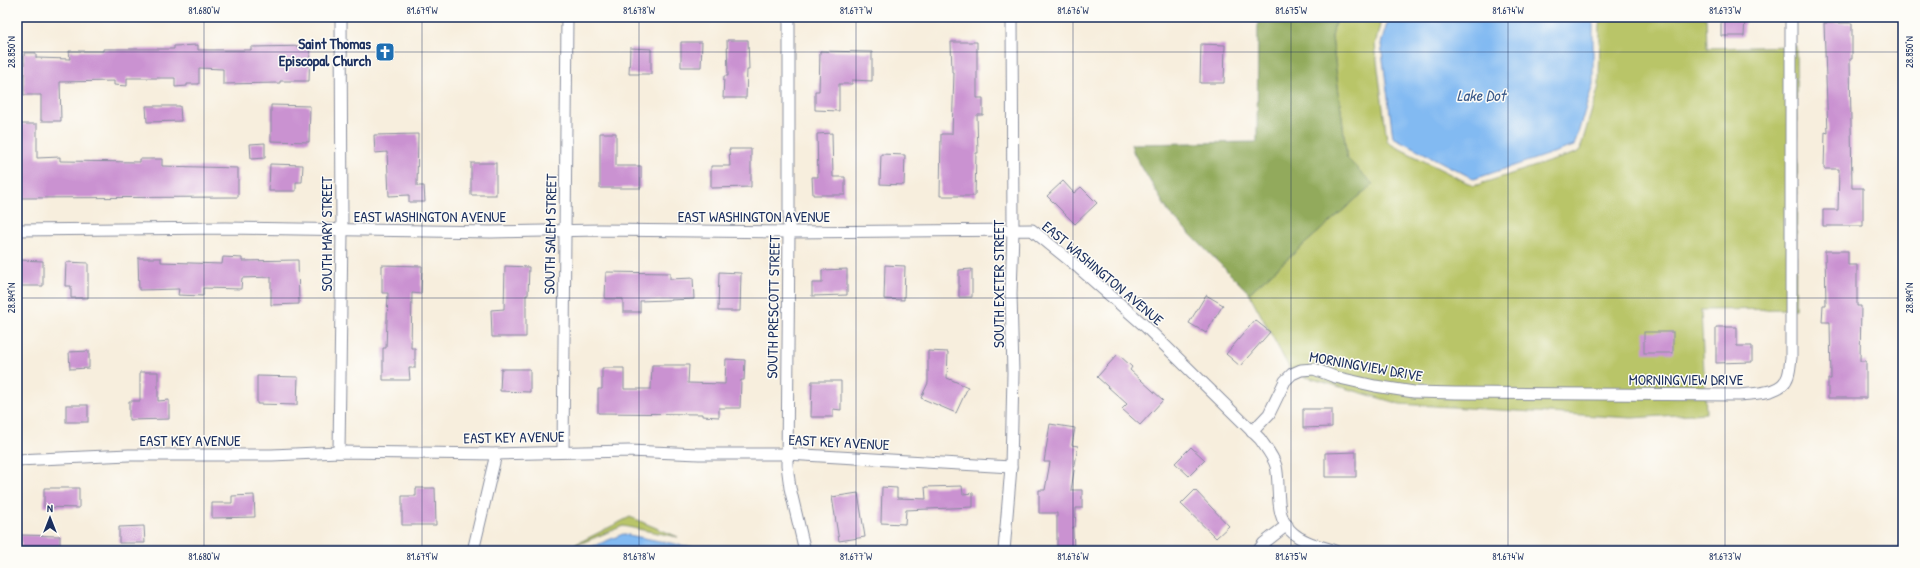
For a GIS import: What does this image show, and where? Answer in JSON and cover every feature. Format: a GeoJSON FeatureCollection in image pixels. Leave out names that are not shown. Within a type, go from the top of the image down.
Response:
{"type":"FeatureCollection","features":[{"type":"Feature","properties":{"kind":"street","name":"SOUTH MARY STREET"},"geometry":{"type":"LineString","coordinates":[[339,452],[342,231],[341,17]]}},
{"type":"Feature","properties":{"kind":"street","name":"SOUTH SALEM STREET"},"geometry":{"type":"LineString","coordinates":[[563,451],[567,17]]}},
{"type":"Feature","properties":{"kind":"street","name":"SOUTH PRESCOTT STREET"},"geometry":{"type":"LineString","coordinates":[[789,17],[787,454],[790,488],[805,551]]}},
{"type":"Feature","properties":{"kind":"street","name":"SOUTH EXETER STREET"},"geometry":{"type":"LineString","coordinates":[[1004,551],[1011,467],[1013,373],[1011,294],[1013,231],[1012,17]]}},
{"type":"Feature","properties":{"kind":"street","name":"MORNINGVIEW DRIVE"},"geometry":{"type":"LineString","coordinates":[[1252,432],[1268,414],[1286,381],[1292,374],[1301,370],[1314,369],[1335,377],[1375,386],[1414,392],[1738,395],[1767,392],[1784,384],[1788,377],[1791,358],[1791,17]]}},
{"type":"Feature","properties":{"kind":"street","name":"EAST WASHINGTON AVENUE"},"geometry":{"type":"LineString","coordinates":[[17,230],[225,228],[342,231],[491,232],[565,230],[789,232],[1032,230],[1079,268],[1146,327],[1252,432],[1270,452],[1275,464],[1278,480],[1279,511],[1291,532],[1302,539],[1335,551]]}},
{"type":"Feature","properties":{"kind":"street","name":"EAST KEY AVENUE"},"geometry":{"type":"LineString","coordinates":[[17,460],[128,455],[272,455],[339,452],[496,454],[563,451],[787,454],[1011,467]]}},
{"type":"Feature","properties":{"kind":"street"},"geometry":{"type":"LineString","coordinates":[[473,551],[496,454]]}},
{"type":"Feature","properties":{"kind":"street"},"geometry":{"type":"LineString","coordinates":[[1258,551],[1264,543],[1287,525]]}},
{"type":"Feature","properties":{"kind":"green space"},"geometry":{"type":"Polygon","coordinates":[[[1255,17],[1336,17],[1332,37],[1347,158],[1373,184],[1249,293],[1169,213],[1134,154],[1131,144],[1257,142],[1258,21],[1255,17]]]}},
{"type":"Feature","properties":{"kind":"green space"},"geometry":{"type":"Polygon","coordinates":[[[1336,17],[1382,17],[1375,45],[1387,140],[1390,144],[1474,186],[1576,153],[1580,150],[1599,86],[1600,23],[1597,17],[1706,17],[1707,48],[1796,46],[1797,179],[1795,309],[1701,310],[1706,413],[1632,418],[1400,404],[1292,373],[1249,293],[1373,184],[1347,158],[1332,37],[1336,17]]]}},
{"type":"Feature","properties":{"kind":"green space"},"geometry":{"type":"Polygon","coordinates":[[[630,517],[678,537],[623,526],[562,551],[630,517]]]}},
{"type":"Feature","properties":{"kind":"water","name":"Lake Dot"},"geometry":{"type":"Polygon","coordinates":[[[1389,17],[1589,17],[1593,23],[1593,84],[1574,146],[1474,179],[1393,137],[1381,44],[1389,17]]]}},
{"type":"Feature","properties":{"kind":"water"},"geometry":{"type":"Polygon","coordinates":[[[623,534],[712,551],[582,551],[623,534]]]}},
{"type":"Feature","properties":{"kind":"building"},"geometry":{"type":"Polygon","coordinates":[[[1721,17],[1745,17],[1744,36],[1721,36],[1721,17]]]}},
{"type":"Feature","properties":{"kind":"building"},"geometry":{"type":"Polygon","coordinates":[[[1824,23],[1852,23],[1852,59],[1850,59],[1852,188],[1863,188],[1863,226],[1823,226],[1823,210],[1838,210],[1839,169],[1824,169],[1825,132],[1828,133],[1824,23]]]}},
{"type":"Feature","properties":{"kind":"building"},"geometry":{"type":"Polygon","coordinates":[[[727,40],[748,40],[749,70],[747,70],[746,98],[723,98],[724,76],[728,76],[727,40]]]}},
{"type":"Feature","properties":{"kind":"building"},"geometry":{"type":"Polygon","coordinates":[[[681,42],[702,42],[701,67],[681,67],[681,42]]]}},
{"type":"Feature","properties":{"kind":"building"},"geometry":{"type":"Polygon","coordinates":[[[951,42],[977,42],[977,98],[983,98],[983,115],[977,115],[978,153],[976,153],[975,196],[940,196],[941,134],[952,134],[954,72],[952,72],[951,42]]]}},
{"type":"Feature","properties":{"kind":"building"},"geometry":{"type":"Polygon","coordinates":[[[1201,44],[1225,45],[1224,83],[1200,83],[1201,44]]]}},
{"type":"Feature","properties":{"kind":"building"},"geometry":{"type":"Polygon","coordinates":[[[198,45],[198,50],[251,50],[251,47],[310,46],[309,81],[223,84],[223,69],[199,68],[199,84],[187,84],[187,86],[175,87],[175,78],[127,78],[127,86],[114,85],[114,81],[60,82],[61,121],[41,121],[41,95],[24,95],[24,53],[36,53],[36,58],[70,59],[69,51],[103,51],[103,49],[174,49],[174,46],[198,45]]]}},
{"type":"Feature","properties":{"kind":"building"},"geometry":{"type":"Polygon","coordinates":[[[630,48],[651,49],[651,74],[629,74],[630,48]]]}},
{"type":"Feature","properties":{"kind":"building"},"geometry":{"type":"Polygon","coordinates":[[[820,51],[872,52],[872,81],[852,80],[852,84],[839,84],[839,111],[815,110],[815,91],[819,91],[820,51]]]}},
{"type":"Feature","properties":{"kind":"building"},"geometry":{"type":"Polygon","coordinates":[[[271,105],[310,106],[309,142],[271,141],[271,105]]]}},
{"type":"Feature","properties":{"kind":"building"},"geometry":{"type":"Polygon","coordinates":[[[146,106],[180,106],[181,121],[147,122],[146,106]]]}},
{"type":"Feature","properties":{"kind":"building"},"geometry":{"type":"Polygon","coordinates":[[[19,124],[37,124],[37,158],[60,157],[60,161],[140,162],[140,159],[162,159],[162,166],[238,168],[238,197],[17,198],[19,124]]]}},
{"type":"Feature","properties":{"kind":"building"},"geometry":{"type":"Polygon","coordinates":[[[600,133],[616,133],[616,166],[641,166],[641,188],[600,188],[600,133]]]}},
{"type":"Feature","properties":{"kind":"building"},"geometry":{"type":"Polygon","coordinates":[[[832,133],[833,177],[845,177],[845,195],[813,195],[812,177],[818,177],[817,134],[832,133]]]}},
{"type":"Feature","properties":{"kind":"building"},"geometry":{"type":"Polygon","coordinates":[[[418,134],[417,186],[424,186],[425,202],[409,202],[409,195],[389,196],[387,152],[375,153],[374,135],[418,134]]]}},
{"type":"Feature","properties":{"kind":"building"},"geometry":{"type":"Polygon","coordinates":[[[265,143],[265,158],[251,159],[250,144],[265,143]]]}},
{"type":"Feature","properties":{"kind":"building"},"geometry":{"type":"Polygon","coordinates":[[[729,149],[751,149],[751,187],[711,188],[711,166],[730,166],[729,149]]]}},
{"type":"Feature","properties":{"kind":"building"},"geometry":{"type":"Polygon","coordinates":[[[881,154],[905,155],[904,185],[880,184],[881,154]]]}},
{"type":"Feature","properties":{"kind":"building"},"geometry":{"type":"Polygon","coordinates":[[[471,163],[496,163],[496,195],[471,195],[471,163]]]}},
{"type":"Feature","properties":{"kind":"building"},"geometry":{"type":"Polygon","coordinates":[[[270,164],[303,165],[302,182],[296,182],[296,191],[269,191],[270,164]]]}},
{"type":"Feature","properties":{"kind":"building"},"geometry":{"type":"Polygon","coordinates":[[[1063,181],[1074,193],[1081,187],[1097,203],[1075,224],[1047,196],[1063,181]]]}},
{"type":"Feature","properties":{"kind":"building"},"geometry":{"type":"Polygon","coordinates":[[[1825,251],[1848,251],[1848,265],[1857,265],[1857,306],[1861,306],[1860,361],[1866,361],[1866,398],[1828,398],[1828,379],[1831,379],[1830,322],[1822,322],[1823,305],[1826,305],[1825,251]]]}},
{"type":"Feature","properties":{"kind":"building"},"geometry":{"type":"Polygon","coordinates":[[[223,257],[242,258],[242,261],[298,260],[299,304],[271,305],[271,277],[242,278],[241,289],[203,288],[203,296],[178,295],[179,289],[139,290],[138,258],[161,258],[161,262],[222,264],[223,257]]]}},
{"type":"Feature","properties":{"kind":"building"},"geometry":{"type":"Polygon","coordinates":[[[20,260],[43,261],[43,286],[19,286],[20,260]]]}},
{"type":"Feature","properties":{"kind":"building"},"geometry":{"type":"Polygon","coordinates":[[[66,262],[88,263],[88,298],[71,298],[71,286],[65,286],[66,262]]]}},
{"type":"Feature","properties":{"kind":"building"},"geometry":{"type":"Polygon","coordinates":[[[382,265],[422,266],[421,294],[412,293],[411,348],[415,348],[415,368],[409,368],[410,380],[383,380],[383,348],[386,348],[388,293],[382,293],[382,265]]]}},
{"type":"Feature","properties":{"kind":"building"},"geometry":{"type":"Polygon","coordinates":[[[885,265],[905,266],[904,300],[884,299],[885,265]]]}},
{"type":"Feature","properties":{"kind":"building"},"geometry":{"type":"Polygon","coordinates":[[[505,266],[529,267],[528,295],[526,295],[526,337],[492,337],[491,310],[504,309],[505,266]]]}},
{"type":"Feature","properties":{"kind":"building"},"geometry":{"type":"Polygon","coordinates":[[[847,269],[847,295],[812,296],[812,283],[822,283],[822,270],[847,269]]]}},
{"type":"Feature","properties":{"kind":"building"},"geometry":{"type":"Polygon","coordinates":[[[972,269],[972,297],[959,297],[959,270],[972,269]]]}},
{"type":"Feature","properties":{"kind":"building"},"geometry":{"type":"Polygon","coordinates":[[[606,272],[670,273],[670,279],[693,278],[694,299],[640,301],[640,312],[623,312],[623,299],[605,299],[606,272]]]}},
{"type":"Feature","properties":{"kind":"building"},"geometry":{"type":"Polygon","coordinates":[[[719,272],[741,273],[740,311],[718,311],[719,272]]]}},
{"type":"Feature","properties":{"kind":"building"},"geometry":{"type":"Polygon","coordinates":[[[1206,295],[1223,305],[1206,333],[1189,323],[1206,295]]]}},
{"type":"Feature","properties":{"kind":"building"},"geometry":{"type":"Polygon","coordinates":[[[1255,320],[1270,332],[1240,366],[1226,354],[1255,320]]]}},
{"type":"Feature","properties":{"kind":"building"},"geometry":{"type":"Polygon","coordinates":[[[1716,327],[1737,327],[1737,346],[1752,346],[1752,362],[1716,363],[1716,327]]]}},
{"type":"Feature","properties":{"kind":"building"},"geometry":{"type":"Polygon","coordinates":[[[1644,332],[1673,332],[1673,353],[1644,353],[1644,332]]]}},
{"type":"Feature","properties":{"kind":"building"},"geometry":{"type":"Polygon","coordinates":[[[89,351],[89,368],[70,369],[69,352],[89,351]]]}},
{"type":"Feature","properties":{"kind":"building"},"geometry":{"type":"Polygon","coordinates":[[[928,351],[948,352],[947,378],[968,387],[956,413],[921,398],[928,383],[928,351]]]}},
{"type":"Feature","properties":{"kind":"building"},"geometry":{"type":"Polygon","coordinates":[[[1118,354],[1132,367],[1130,370],[1163,400],[1140,425],[1122,409],[1127,404],[1097,377],[1118,354]]]}},
{"type":"Feature","properties":{"kind":"building"},"geometry":{"type":"Polygon","coordinates":[[[726,359],[745,360],[744,380],[741,380],[740,408],[719,408],[719,417],[702,416],[702,414],[598,413],[598,389],[602,389],[602,368],[624,368],[624,389],[651,389],[652,365],[689,365],[688,383],[725,384],[726,359]]]}},
{"type":"Feature","properties":{"kind":"building"},"geometry":{"type":"Polygon","coordinates":[[[501,369],[530,369],[530,392],[500,391],[501,369]]]}},
{"type":"Feature","properties":{"kind":"building"},"geometry":{"type":"Polygon","coordinates":[[[140,372],[158,372],[158,401],[169,400],[169,419],[129,420],[129,401],[140,401],[140,372]]]}},
{"type":"Feature","properties":{"kind":"building"},"geometry":{"type":"Polygon","coordinates":[[[257,376],[298,377],[297,405],[257,404],[257,376]]]}},
{"type":"Feature","properties":{"kind":"building"},"geometry":{"type":"Polygon","coordinates":[[[812,381],[841,381],[841,410],[833,409],[833,417],[811,417],[812,381]]]}},
{"type":"Feature","properties":{"kind":"building"},"geometry":{"type":"Polygon","coordinates":[[[66,405],[88,405],[88,422],[66,422],[66,405]]]}},
{"type":"Feature","properties":{"kind":"building"},"geometry":{"type":"Polygon","coordinates":[[[1303,409],[1332,409],[1332,427],[1303,428],[1303,409]]]}},
{"type":"Feature","properties":{"kind":"building"},"geometry":{"type":"Polygon","coordinates":[[[1050,424],[1075,428],[1072,445],[1078,446],[1071,490],[1082,490],[1082,508],[1076,508],[1075,527],[1073,527],[1074,551],[1057,551],[1057,513],[1039,513],[1039,490],[1045,490],[1050,462],[1044,462],[1050,424]]]}},
{"type":"Feature","properties":{"kind":"building"},"geometry":{"type":"Polygon","coordinates":[[[1191,447],[1205,460],[1189,476],[1175,463],[1191,447]]]}},
{"type":"Feature","properties":{"kind":"building"},"geometry":{"type":"Polygon","coordinates":[[[1356,452],[1356,477],[1325,477],[1325,453],[1356,452]]]}},
{"type":"Feature","properties":{"kind":"building"},"geometry":{"type":"Polygon","coordinates":[[[962,486],[963,494],[973,493],[973,507],[906,510],[905,524],[881,523],[882,487],[897,488],[897,498],[926,499],[925,487],[962,486]]]}},
{"type":"Feature","properties":{"kind":"building"},"geometry":{"type":"Polygon","coordinates":[[[44,488],[79,488],[79,508],[44,507],[44,488]]]}},
{"type":"Feature","properties":{"kind":"building"},"geometry":{"type":"Polygon","coordinates":[[[416,488],[435,488],[436,525],[402,525],[402,496],[416,496],[416,488]]]}},
{"type":"Feature","properties":{"kind":"building"},"geometry":{"type":"Polygon","coordinates":[[[1195,490],[1229,526],[1216,538],[1181,504],[1195,490]]]}},
{"type":"Feature","properties":{"kind":"building"},"geometry":{"type":"Polygon","coordinates":[[[858,493],[865,537],[839,541],[832,497],[858,493]]]}},
{"type":"Feature","properties":{"kind":"building"},"geometry":{"type":"Polygon","coordinates":[[[254,495],[255,517],[212,518],[212,503],[232,503],[232,496],[254,495]]]}},
{"type":"Feature","properties":{"kind":"building"},"geometry":{"type":"Polygon","coordinates":[[[144,526],[145,543],[119,543],[119,527],[144,526]]]}},
{"type":"Feature","properties":{"kind":"building"},"geometry":{"type":"Polygon","coordinates":[[[21,535],[60,536],[60,551],[21,551],[21,535]]]}},
{"type":"Feature","properties":{"kind":"place","name":"Saint Thomas Episcopal Church"},"geometry":{"type":"Point","coordinates":[385,52]}}]}
